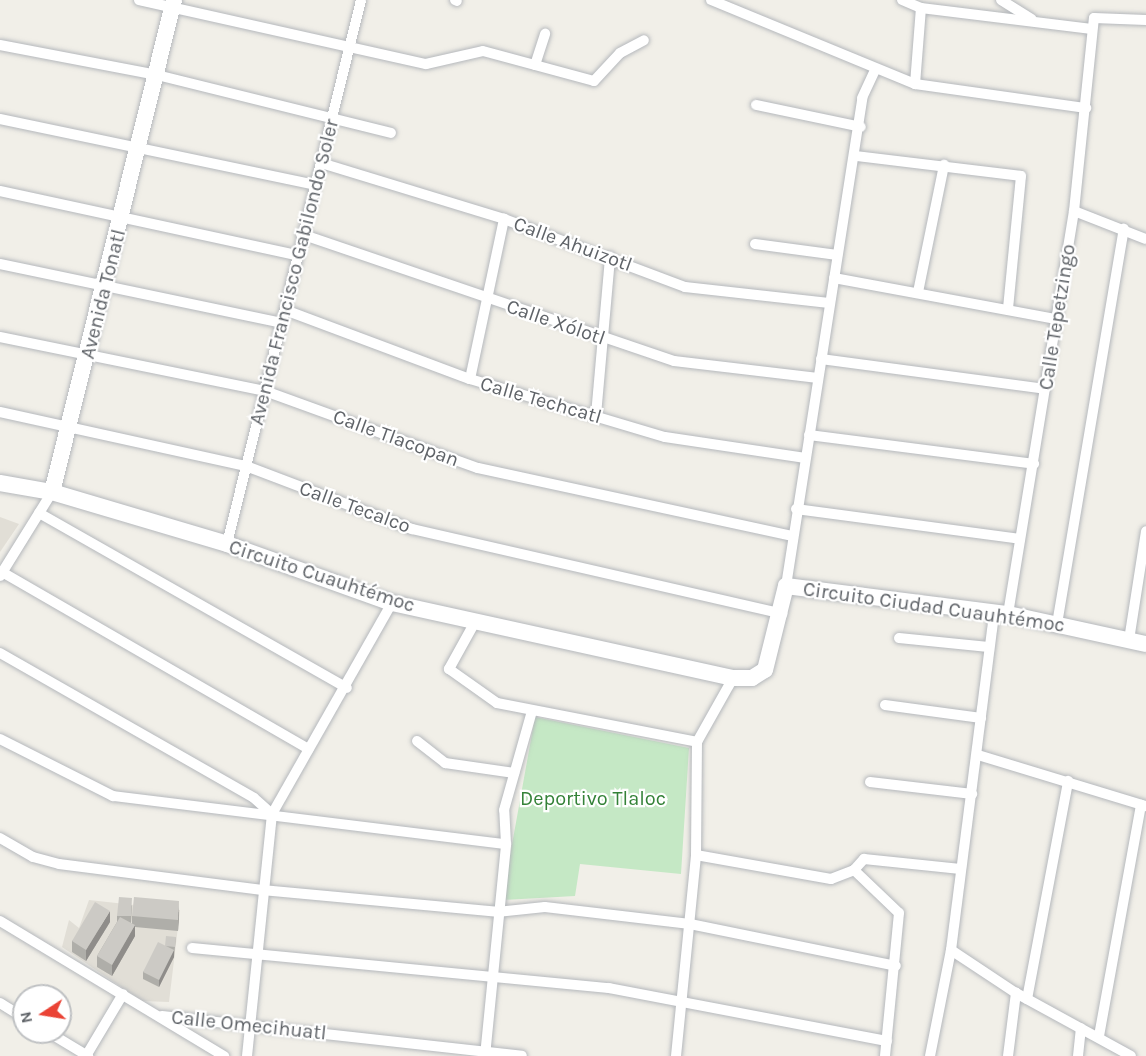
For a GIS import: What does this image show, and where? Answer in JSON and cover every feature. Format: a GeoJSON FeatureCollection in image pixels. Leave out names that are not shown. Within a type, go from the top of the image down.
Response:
{"type":"FeatureCollection","features":[{"type":"Feature","properties":{"kind":"street"},"geometry":{"type":"LineString","coordinates":[[139,0],[173,4],[349,50],[426,64],[483,51],[594,81],[620,53],[644,40]]}},
{"type":"Feature","properties":{"kind":"street","name":"Avenida Francisco Gabilondo Soler"},"geometry":{"type":"LineString","coordinates":[[226,544],[283,323],[301,234],[361,0]]}},
{"type":"Feature","properties":{"kind":"street"},"geometry":{"type":"LineString","coordinates":[[711,0],[875,70],[915,84],[1086,108]]}},
{"type":"Feature","properties":{"kind":"street"},"geometry":{"type":"LineString","coordinates":[[902,0],[921,8],[1035,21],[1093,24],[1146,20]]}},
{"type":"Feature","properties":{"kind":"street"},"geometry":{"type":"LineString","coordinates":[[1001,0],[1035,21]]}},
{"type":"Feature","properties":{"kind":"street","name":"Avenida Tonatl"},"geometry":{"type":"LineString","coordinates":[[1,574],[52,492],[106,285],[173,4]]}},
{"type":"Feature","properties":{"kind":"street"},"geometry":{"type":"LineString","coordinates":[[915,84],[921,8]]}},
{"type":"Feature","properties":{"kind":"street","name":"Calle Tepetzingo"},"geometry":{"type":"LineString","coordinates":[[930,1056],[951,950],[960,869],[978,755],[989,647],[1001,613],[1020,539],[1074,211],[1093,24]]}},
{"type":"Feature","properties":{"kind":"street"},"geometry":{"type":"LineString","coordinates":[[535,65],[545,34]]}},
{"type":"Feature","properties":{"kind":"street"},"geometry":{"type":"LineString","coordinates":[[0,45],[157,75],[391,133]]}},
{"type":"Feature","properties":{"kind":"street"},"geometry":{"type":"LineString","coordinates":[[786,586],[829,303],[861,127],[864,90],[875,70]]}},
{"type":"Feature","properties":{"kind":"street"},"geometry":{"type":"LineString","coordinates":[[756,105],[861,127]]}},
{"type":"Feature","properties":{"kind":"street"},"geometry":{"type":"LineString","coordinates":[[0,119],[140,146],[315,185]]}},
{"type":"Feature","properties":{"kind":"street"},"geometry":{"type":"LineString","coordinates":[[856,156],[1021,176],[1008,308]]}},
{"type":"Feature","properties":{"kind":"street","name":"Calle Ahuizotl"},"geometry":{"type":"LineString","coordinates":[[321,163],[504,219],[705,292],[829,303]]}},
{"type":"Feature","properties":{"kind":"street"},"geometry":{"type":"LineString","coordinates":[[918,292],[944,165]]}},
{"type":"Feature","properties":{"kind":"street"},"geometry":{"type":"LineString","coordinates":[[0,191],[123,215],[297,255]]}},
{"type":"Feature","properties":{"kind":"street"},"geometry":{"type":"LineString","coordinates":[[1074,211],[1146,239]]}},
{"type":"Feature","properties":{"kind":"street"},"geometry":{"type":"LineString","coordinates":[[470,379],[489,299],[504,219]]}},
{"type":"Feature","properties":{"kind":"street"},"geometry":{"type":"LineString","coordinates":[[1057,624],[1124,229]]}},
{"type":"Feature","properties":{"kind":"street","name":"Calle Xólotl"},"geometry":{"type":"LineString","coordinates":[[301,234],[674,361],[818,378]]}},
{"type":"Feature","properties":{"kind":"street"},"geometry":{"type":"LineString","coordinates":[[755,244],[837,255]]}},
{"type":"Feature","properties":{"kind":"street"},"geometry":{"type":"LineString","coordinates":[[596,415],[610,256]]}},
{"type":"Feature","properties":{"kind":"street"},"geometry":{"type":"LineString","coordinates":[[0,264],[283,323]]}},
{"type":"Feature","properties":{"kind":"street"},"geometry":{"type":"LineString","coordinates":[[834,278],[1008,308],[1056,319]]}},
{"type":"Feature","properties":{"kind":"street","name":"Calle Techcatl"},"geometry":{"type":"LineString","coordinates":[[285,310],[470,379],[681,441],[805,458]]}},
{"type":"Feature","properties":{"kind":"street","name":"Calle Tlacopan"},"geometry":{"type":"LineString","coordinates":[[0,337],[265,392],[478,468],[792,536]]}},
{"type":"Feature","properties":{"kind":"street"},"geometry":{"type":"LineString","coordinates":[[821,358],[1045,389]]}},
{"type":"Feature","properties":{"kind":"street","name":"Calle Tecalco"},"geometry":{"type":"LineString","coordinates":[[0,412],[246,466],[384,521],[782,614]]}},
{"type":"Feature","properties":{"kind":"street"},"geometry":{"type":"LineString","coordinates":[[809,435],[1034,464]]}},
{"type":"Feature","properties":{"kind":"street","name":"Circuito Cuauhtémoc"},"geometry":{"type":"LineString","coordinates":[[0,483],[52,492],[226,544],[392,603],[733,678],[752,678]]}},
{"type":"Feature","properties":{"kind":"street"},"geometry":{"type":"LineString","coordinates":[[796,509],[1020,539]]}},
{"type":"Feature","properties":{"kind":"street"},"geometry":{"type":"LineString","coordinates":[[39,513],[347,688]]}},
{"type":"Feature","properties":{"kind":"street"},"geometry":{"type":"LineString","coordinates":[[1128,640],[1146,531]]}},
{"type":"Feature","properties":{"kind":"street"},"geometry":{"type":"LineString","coordinates":[[1,574],[309,749]]}},
{"type":"Feature","properties":{"kind":"street","name":"Circuito Ciudad Cuauhtémoc"},"geometry":{"type":"LineString","coordinates":[[752,678],[765,670],[782,614],[786,586],[1001,613],[1146,644]]}},
{"type":"Feature","properties":{"kind":"street"},"geometry":{"type":"LineString","coordinates":[[247,1056],[262,890],[272,814],[347,688],[392,603]]}},
{"type":"Feature","properties":{"kind":"street"},"geometry":{"type":"LineString","coordinates":[[475,622],[450,665],[451,672],[497,703],[697,742]]}},
{"type":"Feature","properties":{"kind":"street"},"geometry":{"type":"LineString","coordinates":[[899,638],[989,647]]}},
{"type":"Feature","properties":{"kind":"street"},"geometry":{"type":"LineString","coordinates":[[0,653],[254,798],[272,814]]}},
{"type":"Feature","properties":{"kind":"street"},"geometry":{"type":"LineString","coordinates":[[676,1056],[696,855],[697,742],[733,678]]}},
{"type":"Feature","properties":{"kind":"street"},"geometry":{"type":"LineString","coordinates":[[885,705],[981,718]]}},
{"type":"Feature","properties":{"kind":"street"},"geometry":{"type":"LineString","coordinates":[[486,1054],[497,912],[506,844],[504,810],[532,711]]}},
{"type":"Feature","properties":{"kind":"street"},"geometry":{"type":"LineString","coordinates":[[0,739],[95,792],[506,844]]}},
{"type":"Feature","properties":{"kind":"street"},"geometry":{"type":"LineString","coordinates":[[417,741],[445,763],[514,773]]}},
{"type":"Feature","properties":{"kind":"street"},"geometry":{"type":"LineString","coordinates":[[978,755],[1143,806],[1099,1036]]}},
{"type":"Feature","properties":{"kind":"street"},"geometry":{"type":"LineString","coordinates":[[1027,999],[1068,781]]}},
{"type":"Feature","properties":{"kind":"street"},"geometry":{"type":"LineString","coordinates":[[870,782],[972,794]]}},
{"type":"Feature","properties":{"kind":"street"},"geometry":{"type":"LineString","coordinates":[[0,838],[45,861],[262,890],[497,912],[545,907],[690,924],[896,966]]}},
{"type":"Feature","properties":{"kind":"street"},"geometry":{"type":"LineString","coordinates":[[696,855],[831,879],[854,870],[864,859],[960,869]]}},
{"type":"Feature","properties":{"kind":"street"},"geometry":{"type":"LineString","coordinates":[[854,870],[899,913],[896,966],[885,1056]]}},
{"type":"Feature","properties":{"kind":"street","name":"Calle Omecihuatl"},"geometry":{"type":"LineString","coordinates":[[0,921],[162,1016],[250,1024],[486,1054],[522,1056]]}},
{"type":"Feature","properties":{"kind":"street"},"geometry":{"type":"LineString","coordinates":[[192,948],[609,988],[887,1041]]}},
{"type":"Feature","properties":{"kind":"street"},"geometry":{"type":"LineString","coordinates":[[951,950],[1016,993],[1099,1036],[1131,1056]]}},
{"type":"Feature","properties":{"kind":"street"},"geometry":{"type":"LineString","coordinates":[[1008,1056],[1016,993]]}},
{"type":"Feature","properties":{"kind":"street"},"geometry":{"type":"LineString","coordinates":[[68,1044],[87,1056],[123,994]]}},
{"type":"Feature","properties":{"kind":"street"},"geometry":{"type":"LineString","coordinates":[[162,1016],[224,1056]]}},
{"type":"Feature","properties":{"kind":"street"},"geometry":{"type":"LineString","coordinates":[[1078,1056],[1081,1028]]}},
{"type":"Feature","properties":{"kind":"shaded area"},"geometry":{"type":"Polygon","coordinates":[[[0,517],[19,524],[0,552],[0,517]]]}},
{"type":"Feature","properties":{"kind":"shaded area"},"geometry":{"type":"Polygon","coordinates":[[[89,900],[180,910],[169,1002],[142,1001],[62,947],[69,920],[79,928],[89,900]]]}},
{"type":"Feature","properties":{"kind":"green space","name":"Deportivo Tlaloc"},"geometry":{"type":"Polygon","coordinates":[[[535,717],[689,748],[681,874],[580,864],[575,896],[502,900],[535,717]]]}},
{"type":"Feature","properties":{"kind":"building"},"geometry":{"type":"Polygon","coordinates":[[[119,897],[132,898],[131,916],[117,916],[119,897]]]}},
{"type":"Feature","properties":{"kind":"building"},"geometry":{"type":"Polygon","coordinates":[[[134,897],[179,901],[178,920],[132,916],[134,897]]]}},
{"type":"Feature","properties":{"kind":"building"},"geometry":{"type":"Polygon","coordinates":[[[95,902],[110,911],[86,950],[72,941],[95,902]]]}},
{"type":"Feature","properties":{"kind":"building"},"geometry":{"type":"Polygon","coordinates":[[[120,917],[135,925],[112,965],[97,956],[120,917]]]}},
{"type":"Feature","properties":{"kind":"building"},"geometry":{"type":"Polygon","coordinates":[[[166,936],[176,937],[175,947],[165,946],[166,936]]]}},
{"type":"Feature","properties":{"kind":"building"},"geometry":{"type":"Polygon","coordinates":[[[158,942],[174,950],[159,980],[143,972],[158,942]]]}}]}
